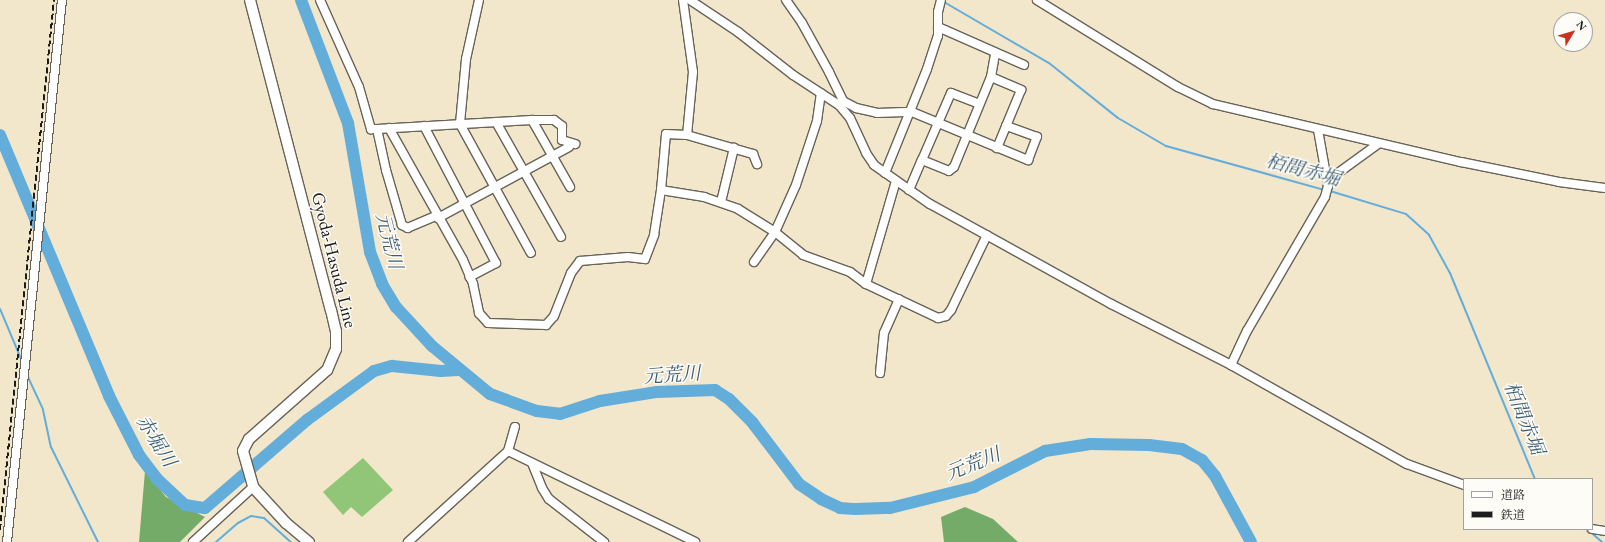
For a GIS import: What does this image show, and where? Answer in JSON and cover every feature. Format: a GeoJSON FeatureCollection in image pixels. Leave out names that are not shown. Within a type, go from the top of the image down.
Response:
{"type":"FeatureCollection","features":[{"type":"Feature","properties":{"kind":"main road","name":"Gyoda-Hasuda Line"},"geometry":{"type":"LineString","coordinates":[[250,0],[331,310],[336,331],[336,349],[328,370],[249,439],[243,451],[253,484],[286,523],[309,542]]}},
{"type":"Feature","properties":{"kind":"street"},"geometry":{"type":"LineString","coordinates":[[7,542],[62,0]]}},
{"type":"Feature","properties":{"kind":"street"},"geometry":{"type":"LineString","coordinates":[[320,0],[359,87],[371,129],[554,120],[562,126],[562,140],[572,146],[438,217],[408,228],[402,225],[386,170],[377,129]]}},
{"type":"Feature","properties":{"kind":"street"},"geometry":{"type":"LineString","coordinates":[[479,0],[466,59],[460,124],[531,253]]}},
{"type":"Feature","properties":{"kind":"street"},"geometry":{"type":"LineString","coordinates":[[683,0],[693,72],[687,135]]}},
{"type":"Feature","properties":{"kind":"street"},"geometry":{"type":"LineString","coordinates":[[690,0],[821,92],[841,103],[877,113],[912,112],[1028,160],[1037,137],[1006,126]]}},
{"type":"Feature","properties":{"kind":"street"},"geometry":{"type":"LineString","coordinates":[[786,0],[802,23],[870,160],[896,181],[987,235],[1111,304],[1230,365],[1407,464],[1463,485]]}},
{"type":"Feature","properties":{"kind":"street"},"geometry":{"type":"LineString","coordinates":[[1037,0],[1178,87],[1212,104],[1378,144],[1560,182],[1605,188]]}},
{"type":"Feature","properties":{"kind":"street"},"geometry":{"type":"LineString","coordinates":[[885,173],[912,112],[938,36],[940,3]]}},
{"type":"Feature","properties":{"kind":"street"},"geometry":{"type":"LineString","coordinates":[[938,27],[995,54],[1024,65]]}},
{"type":"Feature","properties":{"kind":"street"},"geometry":{"type":"LineString","coordinates":[[922,160],[951,170],[991,77],[995,54]]}},
{"type":"Feature","properties":{"kind":"street"},"geometry":{"type":"LineString","coordinates":[[991,77],[1020,90],[997,148]]}},
{"type":"Feature","properties":{"kind":"street"},"geometry":{"type":"LineString","coordinates":[[754,262],[775,232],[796,185],[817,121],[821,92]]}},
{"type":"Feature","properties":{"kind":"street"},"geometry":{"type":"LineString","coordinates":[[909,190],[951,93],[979,104]]}},
{"type":"Feature","properties":{"kind":"street"},"geometry":{"type":"LineString","coordinates":[[532,120],[570,186]]}},
{"type":"Feature","properties":{"kind":"street"},"geometry":{"type":"LineString","coordinates":[[496,122],[561,237]]}},
{"type":"Feature","properties":{"kind":"street"},"geometry":{"type":"LineString","coordinates":[[424,126],[496,263],[470,276]]}},
{"type":"Feature","properties":{"kind":"street"},"geometry":{"type":"LineString","coordinates":[[389,128],[470,276],[479,313],[488,323],[546,325],[554,316],[577,263],[628,257],[644,260],[647,258],[654,234],[661,190],[666,134],[687,135],[753,154],[757,164]]}},
{"type":"Feature","properties":{"kind":"street"},"geometry":{"type":"LineString","coordinates":[[1230,365],[1247,331],[1325,198],[1327,183],[1318,130]]}},
{"type":"Feature","properties":{"kind":"street"},"geometry":{"type":"LineString","coordinates":[[1327,183],[1378,144]]}},
{"type":"Feature","properties":{"kind":"street"},"geometry":{"type":"LineString","coordinates":[[721,202],[734,148]]}},
{"type":"Feature","properties":{"kind":"street"},"geometry":{"type":"LineString","coordinates":[[866,284],[896,181]]}},
{"type":"Feature","properties":{"kind":"street"},"geometry":{"type":"LineString","coordinates":[[661,190],[721,202],[754,217],[803,255],[850,272],[866,284],[938,318],[946,316],[963,288],[987,235]]}},
{"type":"Feature","properties":{"kind":"street"},"geometry":{"type":"LineString","coordinates":[[880,373],[884,333],[899,299]]}},
{"type":"Feature","properties":{"kind":"street"},"geometry":{"type":"LineString","coordinates":[[408,542],[508,451],[515,427]]}},
{"type":"Feature","properties":{"kind":"street"},"geometry":{"type":"LineString","coordinates":[[508,451],[695,542]]}},
{"type":"Feature","properties":{"kind":"street"},"geometry":{"type":"LineString","coordinates":[[532,462],[542,488],[549,499],[604,542]]}},
{"type":"Feature","properties":{"kind":"street"},"geometry":{"type":"LineString","coordinates":[[193,542],[253,484]]}},
{"type":"Feature","properties":{"kind":"street"},"geometry":{"type":"LineString","coordinates":[[1593,529],[1605,531]]}},
{"type":"Feature","properties":{"kind":"green space"},"geometry":{"type":"Polygon","coordinates":[[[363,458],[393,490],[362,517],[351,507],[343,515],[323,492],[363,458]]]}},
{"type":"Feature","properties":{"kind":"green space"},"geometry":{"type":"Polygon","coordinates":[[[145,471],[166,497],[205,517],[180,542],[139,542],[145,471]]]}},
{"type":"Feature","properties":{"kind":"green space"},"geometry":{"type":"Polygon","coordinates":[[[965,507],[993,519],[1018,542],[944,542],[941,517],[965,507]]]}},
{"type":"Feature","properties":{"kind":"waterway","name":"元荒川"},"geometry":{"type":"LineString","coordinates":[[301,0],[348,123],[370,252],[382,284],[396,307],[432,346],[490,394],[537,411],[560,414],[600,401],[657,392],[715,390],[729,399],[752,422],[799,484],[821,499],[840,508],[890,508],[974,487],[1045,451],[1090,444],[1149,445],[1182,449],[1202,460],[1215,476],[1251,542]]}},
{"type":"Feature","properties":{"kind":"waterway","name":"栢間赤堀"},"geometry":{"type":"LineString","coordinates":[[944,2],[1049,63],[1118,118],[1166,146],[1325,190]]}},
{"type":"Feature","properties":{"kind":"waterway","name":"赤堀川"},"geometry":{"type":"LineString","coordinates":[[0,135],[109,396],[139,455],[157,479],[185,505],[205,508],[307,420],[374,371],[392,366],[441,371],[458,370]]}},
{"type":"Feature","properties":{"kind":"waterway","name":"栢間赤堀"},"geometry":{"type":"LineString","coordinates":[[1330,191],[1406,214],[1429,235],[1450,273],[1535,478]]}},
{"type":"Feature","properties":{"kind":"waterway"},"geometry":{"type":"LineString","coordinates":[[0,309],[22,361]]}},
{"type":"Feature","properties":{"kind":"waterway"},"geometry":{"type":"LineString","coordinates":[[27,375],[43,410],[51,447],[98,542]]}},
{"type":"Feature","properties":{"kind":"waterway"},"geometry":{"type":"LineString","coordinates":[[216,542],[238,523],[251,516],[264,518],[291,542]]}},
{"type":"Feature","properties":{"kind":"waterway","name":"栢間赤堀"},"geometry":{"type":"LineString","coordinates":[[1588,530],[1602,542]]}},
{"type":"Feature","properties":{"kind":"railway"},"geometry":{"type":"LineString","coordinates":[[0,530],[54,0]]}}]}
